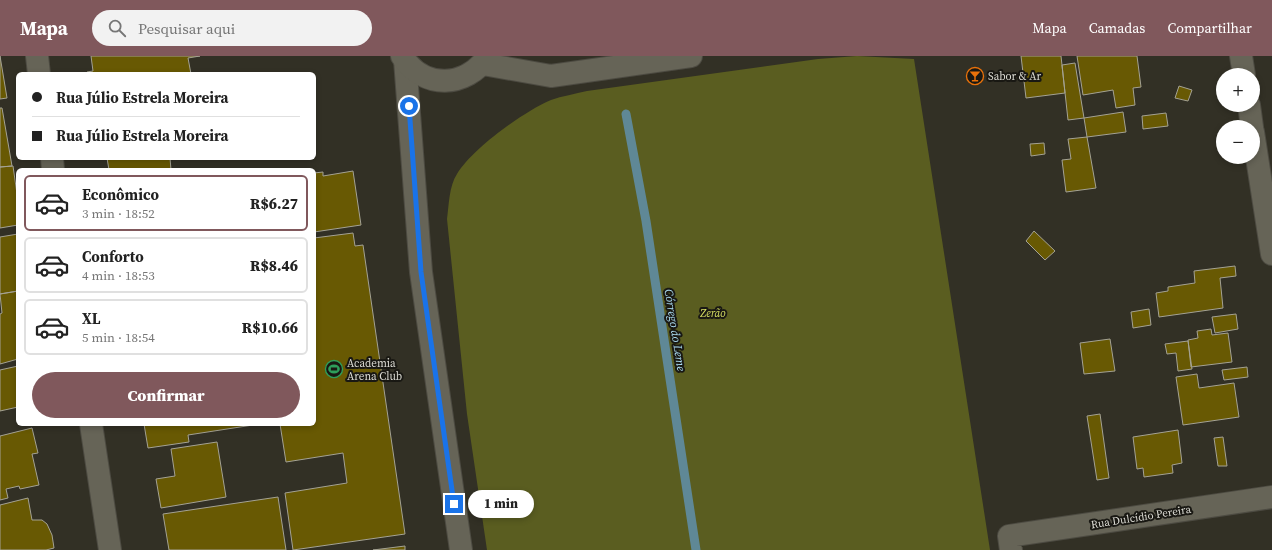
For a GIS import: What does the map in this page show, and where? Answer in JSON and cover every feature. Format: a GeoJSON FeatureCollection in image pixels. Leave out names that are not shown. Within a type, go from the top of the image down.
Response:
{"type":"FeatureCollection","features":[{"type":"Feature","properties":{"kind":"street"},"geometry":{"type":"LineString","coordinates":[[36,56],[39,72]]}},
{"type":"Feature","properties":{"kind":"street"},"geometry":{"type":"LineString","coordinates":[[404,58],[419,74],[435,80],[452,81],[469,75],[485,60],[551,76],[691,56]]}},
{"type":"Feature","properties":{"kind":"street"},"geometry":{"type":"LineString","coordinates":[[1241,56],[1243,68]]}},
{"type":"Feature","properties":{"kind":"street"},"geometry":{"type":"LineString","coordinates":[[404,58],[421,272],[461,550]]}},
{"type":"Feature","properties":{"kind":"street"},"geometry":{"type":"LineString","coordinates":[[1258,164],[1272,254]]}},
{"type":"Feature","properties":{"kind":"street"},"geometry":{"type":"LineString","coordinates":[[91,426],[110,550]]}},
{"type":"Feature","properties":{"kind":"street","name":"Rua Dulcídio Pereira"},"geometry":{"type":"LineString","coordinates":[[1010,543],[1272,496]]}},
{"type":"Feature","properties":{"kind":"green space","name":"Zerão"},"geometry":{"type":"Polygon","coordinates":[[[857,56],[914,59],[990,550],[487,550],[467,414],[447,219],[452,184],[464,164],[486,142],[513,122],[551,100],[560,97],[587,91],[818,59],[857,56]]]}},
{"type":"Feature","properties":{"kind":"building"},"geometry":{"type":"Polygon","coordinates":[[[0,56],[7,98],[0,99],[0,56]]]}},
{"type":"Feature","properties":{"kind":"building"},"geometry":{"type":"Polygon","coordinates":[[[91,56],[200,56],[188,58],[191,72],[87,72],[93,71],[91,56]]]}},
{"type":"Feature","properties":{"kind":"building"},"geometry":{"type":"Polygon","coordinates":[[[1021,56],[1061,56],[1065,93],[1026,98],[1021,56]]]}},
{"type":"Feature","properties":{"kind":"building"},"geometry":{"type":"Polygon","coordinates":[[[1077,56],[1137,56],[1141,87],[1133,88],[1135,105],[1116,108],[1113,90],[1083,95],[1077,56]]]}},
{"type":"Feature","properties":{"kind":"building"},"geometry":{"type":"Polygon","coordinates":[[[1075,63],[1084,118],[1068,120],[1062,65],[1075,63]]]}},
{"type":"Feature","properties":{"kind":"building"},"geometry":{"type":"Polygon","coordinates":[[[1179,86],[1192,90],[1188,101],[1175,98],[1179,86]]]}},
{"type":"Feature","properties":{"kind":"building"},"geometry":{"type":"Polygon","coordinates":[[[0,108],[2,108],[12,166],[0,167],[0,108]]]}},
{"type":"Feature","properties":{"kind":"building"},"geometry":{"type":"Polygon","coordinates":[[[1123,112],[1126,132],[1087,137],[1084,118],[1123,112]]]}},
{"type":"Feature","properties":{"kind":"building"},"geometry":{"type":"Polygon","coordinates":[[[1166,113],[1168,126],[1143,129],[1142,116],[1166,113]]]}},
{"type":"Feature","properties":{"kind":"building"},"geometry":{"type":"Polygon","coordinates":[[[1087,137],[1096,188],[1066,192],[1062,160],[1071,159],[1068,139],[1087,137]]]}},
{"type":"Feature","properties":{"kind":"building"},"geometry":{"type":"Polygon","coordinates":[[[1044,143],[1045,154],[1031,156],[1030,144],[1044,143]]]}},
{"type":"Feature","properties":{"kind":"building"},"geometry":{"type":"Polygon","coordinates":[[[107,160],[170,160],[171,168],[109,168],[107,160]]]}},
{"type":"Feature","properties":{"kind":"building"},"geometry":{"type":"Polygon","coordinates":[[[13,166],[16,187],[16,225],[0,228],[0,167],[13,166]]]}},
{"type":"Feature","properties":{"kind":"building"},"geometry":{"type":"Polygon","coordinates":[[[353,171],[361,225],[316,232],[316,173],[323,172],[323,176],[353,171]]]}},
{"type":"Feature","properties":{"kind":"building"},"geometry":{"type":"Polygon","coordinates":[[[1034,231],[1055,251],[1045,260],[1026,241],[1034,231]]]}},
{"type":"Feature","properties":{"kind":"building"},"geometry":{"type":"Polygon","coordinates":[[[353,233],[355,246],[363,245],[405,534],[293,550],[285,493],[347,483],[343,453],[286,462],[280,426],[316,426],[316,238],[353,233]]]}},
{"type":"Feature","properties":{"kind":"building"},"geometry":{"type":"Polygon","coordinates":[[[16,234],[16,291],[0,294],[0,237],[16,234]]]}},
{"type":"Feature","properties":{"kind":"building"},"geometry":{"type":"Polygon","coordinates":[[[1235,266],[1236,276],[1220,278],[1223,308],[1159,317],[1156,293],[1168,291],[1168,287],[1195,283],[1194,271],[1235,266]]]}},
{"type":"Feature","properties":{"kind":"building"},"geometry":{"type":"Polygon","coordinates":[[[16,291],[16,360],[0,364],[0,314],[2,313],[0,294],[16,291]]]}},
{"type":"Feature","properties":{"kind":"building"},"geometry":{"type":"Polygon","coordinates":[[[1149,309],[1151,325],[1133,328],[1131,312],[1149,309]]]}},
{"type":"Feature","properties":{"kind":"building"},"geometry":{"type":"Polygon","coordinates":[[[1236,314],[1238,329],[1215,333],[1212,317],[1236,314]]]}},
{"type":"Feature","properties":{"kind":"building"},"geometry":{"type":"Polygon","coordinates":[[[1211,329],[1212,335],[1228,333],[1232,362],[1191,367],[1188,340],[1198,338],[1197,331],[1211,329]]]}},
{"type":"Feature","properties":{"kind":"building"},"geometry":{"type":"Polygon","coordinates":[[[1110,339],[1115,371],[1084,374],[1080,343],[1110,339]]]}},
{"type":"Feature","properties":{"kind":"building"},"geometry":{"type":"Polygon","coordinates":[[[1188,341],[1192,369],[1178,371],[1176,353],[1167,354],[1165,344],[1188,341]]]}},
{"type":"Feature","properties":{"kind":"building"},"geometry":{"type":"Polygon","coordinates":[[[16,366],[16,407],[0,411],[0,370],[16,366]]]}},
{"type":"Feature","properties":{"kind":"building"},"geometry":{"type":"Polygon","coordinates":[[[1247,367],[1248,377],[1224,380],[1222,370],[1247,367]]]}},
{"type":"Feature","properties":{"kind":"building"},"geometry":{"type":"Polygon","coordinates":[[[1197,374],[1199,388],[1234,383],[1239,417],[1183,425],[1176,377],[1197,374]]]}},
{"type":"Feature","properties":{"kind":"building"},"geometry":{"type":"Polygon","coordinates":[[[1100,414],[1109,478],[1097,480],[1087,416],[1100,414]]]}},
{"type":"Feature","properties":{"kind":"building"},"geometry":{"type":"Polygon","coordinates":[[[144,426],[246,426],[188,435],[189,442],[148,448],[144,426]]]}},
{"type":"Feature","properties":{"kind":"building"},"geometry":{"type":"Polygon","coordinates":[[[32,428],[38,453],[32,454],[39,485],[20,489],[19,486],[6,489],[8,498],[0,500],[0,436],[32,428]]]}},
{"type":"Feature","properties":{"kind":"building"},"geometry":{"type":"Polygon","coordinates":[[[1178,430],[1182,463],[1172,465],[1173,473],[1144,477],[1143,468],[1137,469],[1133,437],[1178,430]]]}},
{"type":"Feature","properties":{"kind":"building"},"geometry":{"type":"Polygon","coordinates":[[[1223,437],[1227,466],[1218,466],[1214,438],[1223,437]]]}},
{"type":"Feature","properties":{"kind":"building"},"geometry":{"type":"Polygon","coordinates":[[[217,442],[226,497],[161,508],[156,479],[175,476],[171,449],[217,442]]]}},
{"type":"Feature","properties":{"kind":"building"},"geometry":{"type":"Polygon","coordinates":[[[278,497],[286,550],[169,550],[163,514],[278,497]]]}},
{"type":"Feature","properties":{"kind":"building"},"geometry":{"type":"Polygon","coordinates":[[[28,498],[32,520],[42,520],[47,524],[52,535],[54,548],[46,550],[0,550],[0,505],[28,498]]]}},
{"type":"Feature","properties":{"kind":"building"},"geometry":{"type":"Polygon","coordinates":[[[405,546],[405,550],[373,550],[405,546]]]}},
{"type":"Feature","properties":{"kind":"waterway","name":"Córrego do Leme"},"geometry":{"type":"LineString","coordinates":[[626,114],[646,221],[696,550]]}},
{"type":"Feature","properties":{"kind":"place","name":"Sabor & Ar"},"geometry":{"type":"Point","coordinates":[975,76]}},
{"type":"Feature","properties":{"kind":"place","name":"Academia Arena Club"},"geometry":{"type":"Point","coordinates":[334,369]}},
{"type":"Feature","properties":{"kind":"route"},"geometry":{"type":"LineString","coordinates":[[409,106],[421,272],[454,504]]}}]}
